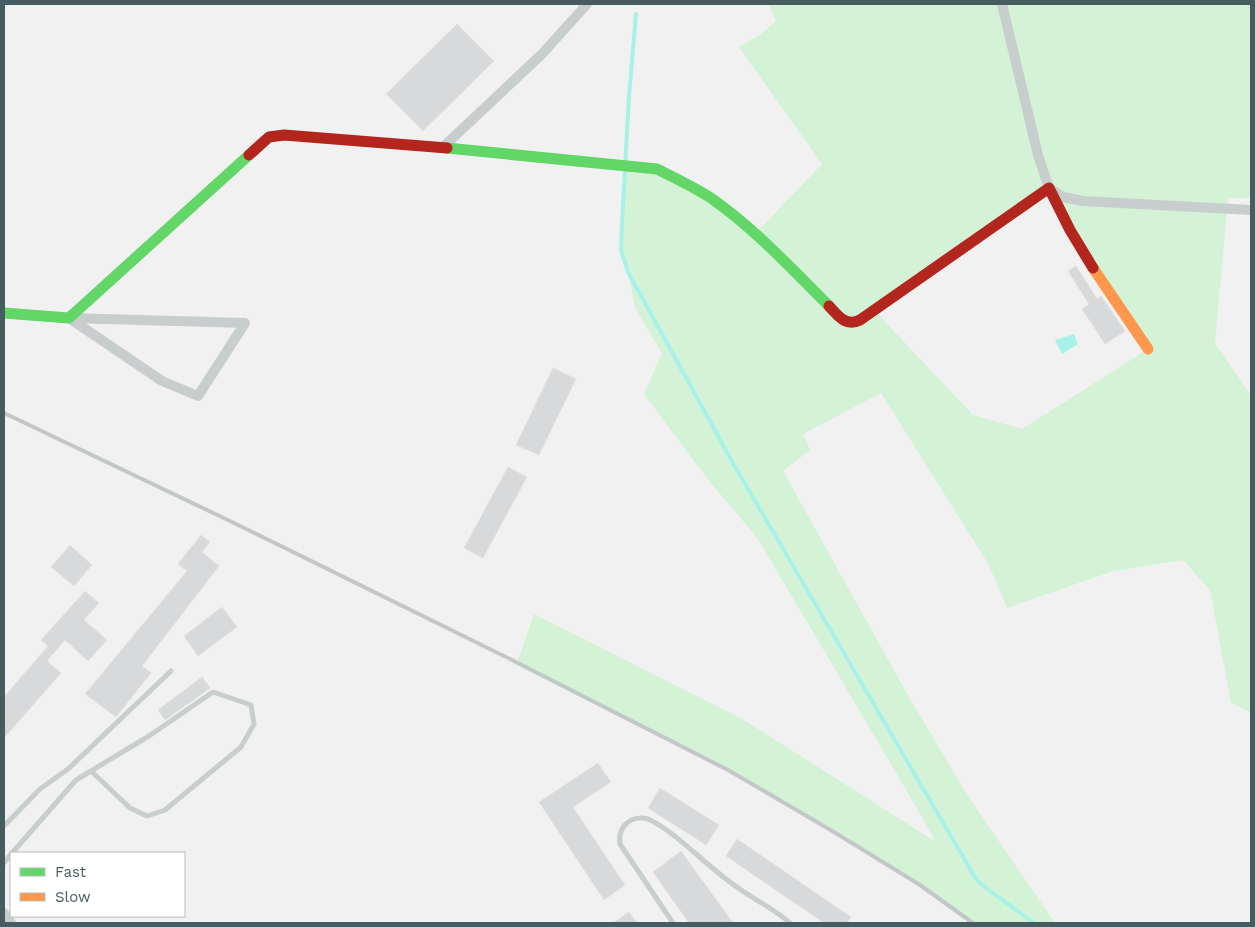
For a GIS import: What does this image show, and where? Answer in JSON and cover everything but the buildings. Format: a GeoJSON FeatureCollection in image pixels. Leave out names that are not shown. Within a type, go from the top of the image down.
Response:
{"type":"FeatureCollection","features":[{"type":"Feature","properties":{"kind":"street"},"geometry":{"type":"LineString","coordinates":[[442,148],[542,54],[587,4]]}},
{"type":"Feature","properties":{"kind":"street"},"geometry":{"type":"LineString","coordinates":[[1002,4],[1038,155],[1048,188],[1061,216],[1086,258],[1148,349]]}},
{"type":"Feature","properties":{"kind":"street"},"geometry":{"type":"LineString","coordinates":[[69,318],[269,137],[284,135],[657,169],[709,197],[738,218],[765,242],[840,318],[847,323],[854,324],[1048,188]]}},
{"type":"Feature","properties":{"kind":"street"},"geometry":{"type":"LineString","coordinates":[[1048,188],[1063,197],[1083,201],[1251,210]]}},
{"type":"Feature","properties":{"kind":"street"},"geometry":{"type":"LineString","coordinates":[[4,313],[69,318],[245,322],[198,396],[162,381],[69,318]]}},
{"type":"Feature","properties":{"kind":"lane"},"geometry":{"type":"LineString","coordinates":[[4,826],[40,789],[68,769],[171,671]]}},
{"type":"Feature","properties":{"kind":"lane"},"geometry":{"type":"LineString","coordinates":[[14,852],[76,780],[149,736],[213,692],[251,705],[254,724],[241,747],[165,810],[146,816],[130,808],[91,771]]}},
{"type":"Feature","properties":{"kind":"lane"},"geometry":{"type":"LineString","coordinates":[[673,923],[620,844],[621,831],[626,823],[636,818],[647,819],[657,824],[690,847],[731,884],[790,923]]}},
{"type":"Feature","properties":{"kind":"green space"},"geometry":{"type":"Polygon","coordinates":[[[769,4],[1251,4],[1251,198],[1228,198],[1215,343],[1251,396],[1251,712],[1231,703],[1210,590],[1183,560],[1113,571],[1007,608],[989,565],[881,393],[803,434],[810,450],[783,471],[910,699],[968,796],[1055,923],[973,923],[920,885],[728,770],[517,663],[534,614],[744,720],[936,842],[758,539],[706,477],[644,394],[662,353],[635,308],[628,272],[621,250],[625,166],[657,169],[756,233],[822,164],[739,47],[761,34],[776,21],[769,4]],[[1049,189],[874,310],[973,415],[1022,429],[1148,349],[1049,189]]]}},
{"type":"Feature","properties":{"kind":"water"},"geometry":{"type":"Polygon","coordinates":[[[1074,334],[1078,344],[1062,354],[1055,340],[1074,334]]]}},
{"type":"Feature","properties":{"kind":"waterway"},"geometry":{"type":"LineString","coordinates":[[636,14],[629,96],[621,250],[628,272],[734,465],[976,879],[1034,923]]}},
{"type":"Feature","properties":{"kind":"railway"},"geometry":{"type":"LineString","coordinates":[[4,413],[230,521],[506,657],[728,770],[920,885],[973,923]]}},
{"type":"Feature","properties":{"kind":"traffic: fast"},"geometry":{"type":"LineString","coordinates":[[447,148],[657,169],[698,190],[727,210],[772,249],[829,306]]}},
{"type":"Feature","properties":{"kind":"traffic: fast"},"geometry":{"type":"LineString","coordinates":[[4,313],[69,318],[249,155]]}},
{"type":"Feature","properties":{"kind":"traffic: slow"},"geometry":{"type":"LineString","coordinates":[[1093,268],[1148,349]]}},
{"type":"Feature","properties":{"kind":"traffic: jam"},"geometry":{"type":"LineString","coordinates":[[249,155],[269,137],[284,135],[447,148]]}},
{"type":"Feature","properties":{"kind":"traffic: jam"},"geometry":{"type":"LineString","coordinates":[[829,306],[839,317],[846,321],[855,322],[860,320],[1049,188],[1070,230],[1093,268]]}}]}
